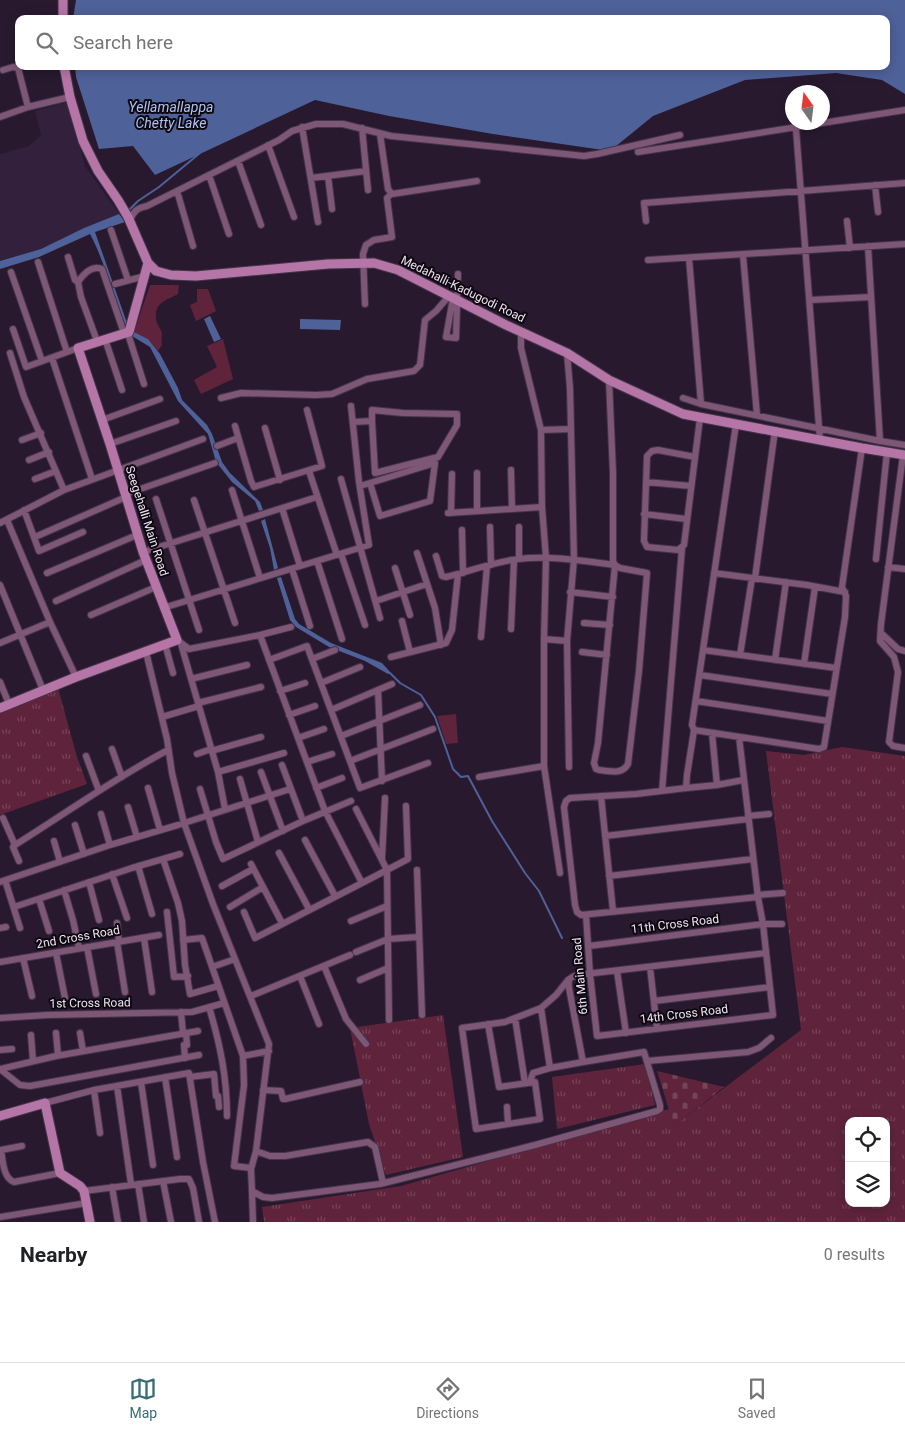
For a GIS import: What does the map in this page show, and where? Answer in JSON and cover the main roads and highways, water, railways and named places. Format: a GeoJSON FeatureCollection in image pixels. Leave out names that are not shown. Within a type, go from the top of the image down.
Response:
{"type":"FeatureCollection","features":[{"type":"Feature","properties":{"kind":"water","name":"Yellamallappa Chetty Lake"},"geometry":{"type":"Polygon","coordinates":[[[76,0],[905,0],[905,94],[882,80],[836,73],[745,80],[653,116],[610,151],[493,134],[389,116],[315,100],[155,175],[133,146],[99,149],[75,70],[890,70],[890,15],[74,15],[76,0]]]}},
{"type":"Feature","properties":{"kind":"water"},"geometry":{"type":"Polygon","coordinates":[[[119,214],[125,222],[95,232],[127,323],[123,327],[104,268],[90,234],[39,257],[0,269],[0,261],[41,249],[84,228],[119,214]]]}},
{"type":"Feature","properties":{"kind":"water"},"geometry":{"type":"Polygon","coordinates":[[[210,316],[221,339],[214,342],[204,319],[210,316]]]}},
{"type":"Feature","properties":{"kind":"water"},"geometry":{"type":"Polygon","coordinates":[[[300,319],[341,320],[340,330],[300,329],[300,319]]]}},
{"type":"Feature","properties":{"kind":"water"},"geometry":{"type":"Polygon","coordinates":[[[134,332],[148,339],[160,354],[178,388],[182,400],[207,425],[222,462],[230,473],[260,502],[263,510],[259,511],[255,501],[232,482],[216,462],[208,434],[178,401],[150,347],[132,336],[131,334],[134,332]]]}},
{"type":"Feature","properties":{"kind":"water"},"geometry":{"type":"Polygon","coordinates":[[[265,519],[278,568],[274,570],[270,548],[261,521],[265,519]]]}},
{"type":"Feature","properties":{"kind":"water"},"geometry":{"type":"Polygon","coordinates":[[[281,577],[295,619],[299,624],[331,643],[382,663],[391,673],[388,674],[365,661],[329,647],[296,627],[290,620],[277,578],[281,577]]]}},
{"type":"Feature","properties":{"kind":"waterway"},"geometry":{"type":"LineString","coordinates":[[128,211],[138,201],[159,187],[200,153]]}},
{"type":"Feature","properties":{"kind":"waterway"},"geometry":{"type":"LineString","coordinates":[[390,673],[400,683],[421,695],[435,717],[453,769],[461,777],[468,776],[492,821],[525,873],[539,891],[562,938]]}}]}
